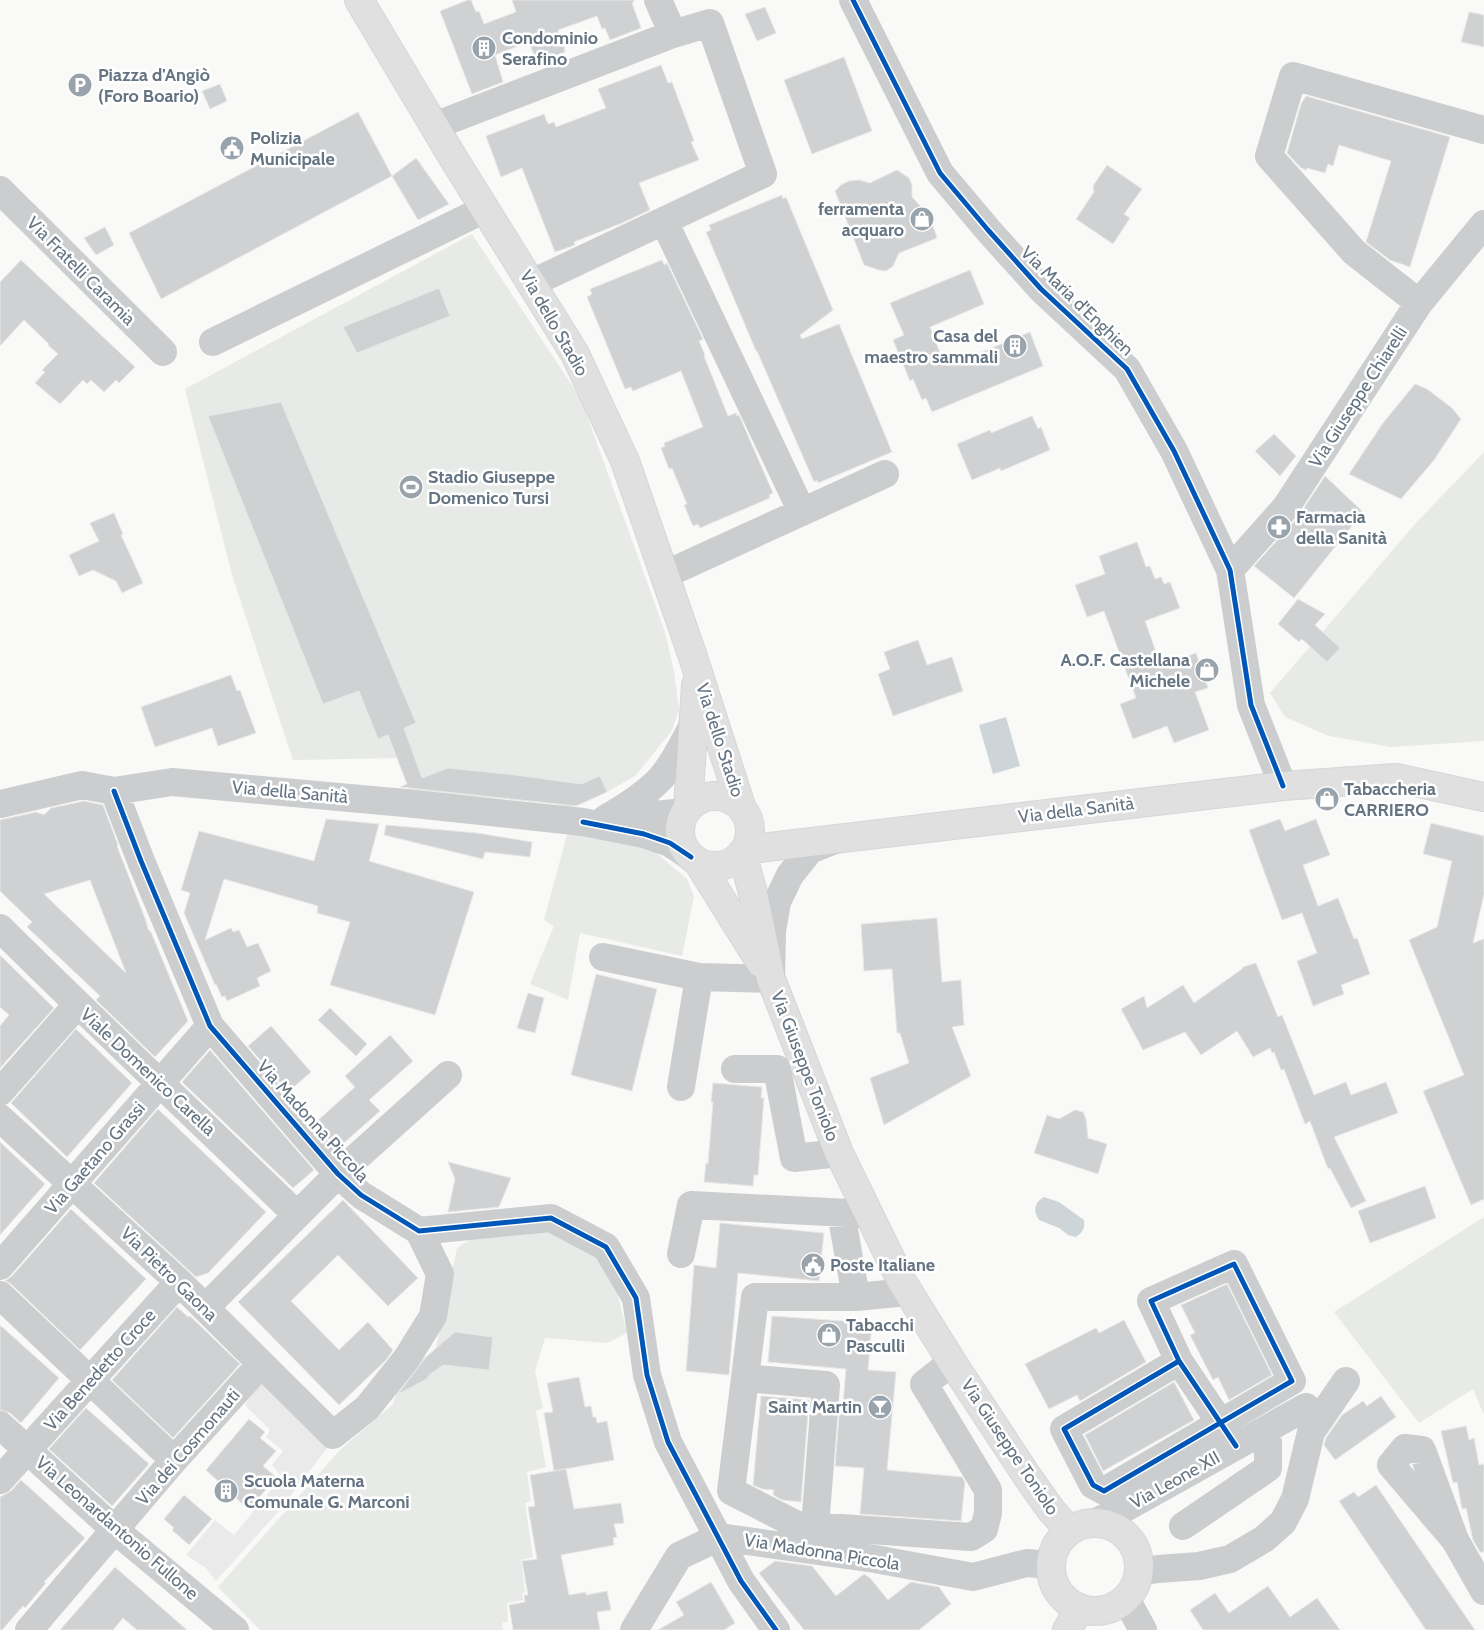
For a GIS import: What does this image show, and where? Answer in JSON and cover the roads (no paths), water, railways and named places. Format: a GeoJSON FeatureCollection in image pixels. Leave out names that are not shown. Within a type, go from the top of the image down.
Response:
{"type":"FeatureCollection","features":[{"type":"Feature","properties":{"kind":"main road","name":"Via dello Stadio"},"geometry":{"type":"LineString","coordinates":[[359,0],[434,126],[575,354],[625,461],[744,811]]}},
{"type":"Feature","properties":{"kind":"main road","name":"Via dello Stadio"},"geometry":{"type":"LineString","coordinates":[[687,810],[697,671]]}},
{"type":"Feature","properties":{"kind":"main road","name":"Via della Sanità"},"geometry":{"type":"LineString","coordinates":[[744,850],[1283,786],[1396,778],[1484,797]]}},
{"type":"Feature","properties":{"kind":"main road"},"geometry":{"type":"LineString","coordinates":[[714,796],[725,797],[744,811],[749,825],[750,836],[744,850],[733,861],[722,866],[710,866],[694,859],[684,849],[680,829],[687,810],[704,798],[714,796]]}},
{"type":"Feature","properties":{"kind":"main road","name":"Via della Sanità"},"geometry":{"type":"LineString","coordinates":[[744,811],[766,825],[796,832],[869,835]]}},
{"type":"Feature","properties":{"kind":"main road","name":"Via Giuseppe Toniolo"},"geometry":{"type":"LineString","coordinates":[[744,850],[771,979],[838,1153],[908,1292],[1027,1476],[1051,1510],[1070,1531]]}},
{"type":"Feature","properties":{"kind":"main road","name":"Via Giuseppe Toniolo"},"geometry":{"type":"LineString","coordinates":[[694,859],[771,979]]}},
{"type":"Feature","properties":{"kind":"main road"},"geometry":{"type":"LineString","coordinates":[[1096,1522],[1110,1525],[1123,1532],[1133,1544],[1138,1557],[1139,1572],[1135,1587],[1126,1598],[1112,1607],[1074,1619],[1068,1601],[1059,1591],[1053,1579],[1051,1565],[1054,1552],[1060,1540],[1078,1526],[1096,1522]]}},
{"type":"Feature","properties":{"kind":"street"},"geometry":{"type":"LineString","coordinates":[[658,0],[673,34]]}},
{"type":"Feature","properties":{"kind":"street","name":"Via Maria d'Enghien"},"geometry":{"type":"LineString","coordinates":[[853,0],[940,172],[988,230],[1041,289],[1127,369],[1174,451],[1230,570],[1250,705],[1283,786]]}},
{"type":"Feature","properties":{"kind":"street"},"geometry":{"type":"LineString","coordinates":[[434,126],[673,34],[710,23],[763,174],[532,283]]}},
{"type":"Feature","properties":{"kind":"street"},"geometry":{"type":"LineString","coordinates":[[1419,302],[1354,252],[1268,156],[1294,76],[1484,130]]}},
{"type":"Feature","properties":{"kind":"street","name":"Via Fratelli Caramia"},"geometry":{"type":"LineString","coordinates":[[0,190],[163,352]]}},
{"type":"Feature","properties":{"kind":"street"},"geometry":{"type":"LineString","coordinates":[[213,342],[485,209]]}},
{"type":"Feature","properties":{"kind":"street"},"geometry":{"type":"LineString","coordinates":[[664,221],[802,512]]}},
{"type":"Feature","properties":{"kind":"street","name":"Via Giuseppe Chiarelli"},"geometry":{"type":"LineString","coordinates":[[1230,570],[1286,507],[1419,302],[1484,224]]}},
{"type":"Feature","properties":{"kind":"street"},"geometry":{"type":"LineString","coordinates":[[664,575],[885,474]]}},
{"type":"Feature","properties":{"kind":"street","name":"Via dello Stadio"},"geometry":{"type":"LineString","coordinates":[[594,821],[636,800],[662,777],[693,725]]}},
{"type":"Feature","properties":{"kind":"street","name":"Via della Sanità"},"geometry":{"type":"LineString","coordinates":[[0,804],[82,785],[114,791],[172,782],[594,821],[670,843],[694,859]]}},
{"type":"Feature","properties":{"kind":"street","name":"Via Madonna Piccola"},"geometry":{"type":"LineString","coordinates":[[114,791],[210,1026],[338,1174],[361,1195],[419,1231],[551,1218],[606,1248],[636,1298],[647,1375],[668,1442],[719,1537],[875,1559],[973,1577],[1027,1563],[1051,1565]]}},
{"type":"Feature","properties":{"kind":"street","name":"Via della Sanità"},"geometry":{"type":"LineString","coordinates":[[594,821],[687,810]]}},
{"type":"Feature","properties":{"kind":"street"},"geometry":{"type":"LineString","coordinates":[[604,957],[699,977],[771,979],[772,931],[777,902],[781,893],[790,875],[810,850],[837,839]]}},
{"type":"Feature","properties":{"kind":"street","name":"Viale Domenico Carella"},"geometry":{"type":"LineString","coordinates":[[0,928],[77,1005],[161,1083],[297,1215]]}},
{"type":"Feature","properties":{"kind":"street"},"geometry":{"type":"LineString","coordinates":[[681,1087],[699,977]]}},
{"type":"Feature","properties":{"kind":"street"},"geometry":{"type":"LineString","coordinates":[[0,1092],[77,1005]]}},
{"type":"Feature","properties":{"kind":"street","name":"Via Gaetano Grassi"},"geometry":{"type":"LineString","coordinates":[[0,1266],[210,1026]]}},
{"type":"Feature","properties":{"kind":"street","name":"Via Giuseppe Toniolo"},"geometry":{"type":"LineString","coordinates":[[735,1069],[777,1069],[794,1158],[838,1153]]}},
{"type":"Feature","properties":{"kind":"street"},"geometry":{"type":"LineString","coordinates":[[205,1308],[338,1174],[448,1075]]}},
{"type":"Feature","properties":{"kind":"street","name":"Via Pietro Gaona"},"geometry":{"type":"LineString","coordinates":[[0,1118],[179,1282],[333,1435],[367,1408],[407,1358],[433,1316],[440,1274],[419,1231]]}},
{"type":"Feature","properties":{"kind":"street"},"geometry":{"type":"LineString","coordinates":[[681,1254],[692,1205],[868,1214]]}},
{"type":"Feature","properties":{"kind":"street"},"geometry":{"type":"LineString","coordinates":[[841,1213],[856,1297]]}},
{"type":"Feature","properties":{"kind":"street"},"geometry":{"type":"LineString","coordinates":[[1179,1361],[1064,1429],[1093,1485],[1104,1491],[1221,1423],[1292,1381],[1234,1264],[1152,1301],[1179,1361],[1221,1423],[1236,1446]]}},
{"type":"Feature","properties":{"kind":"street","name":"Via Benedetto Croce"},"geometry":{"type":"LineString","coordinates":[[0,1480],[179,1282]]}},
{"type":"Feature","properties":{"kind":"street","name":"Via Giuseppe Toniolo"},"geometry":{"type":"LineString","coordinates":[[908,1292],[856,1297],[755,1297],[731,1491],[797,1525],[970,1537],[984,1529],[988,1513],[988,1490],[924,1384],[952,1362]]}},
{"type":"Feature","properties":{"kind":"street"},"geometry":{"type":"LineString","coordinates":[[0,1295],[174,1460]]}},
{"type":"Feature","properties":{"kind":"street","name":"Via dei Cosmonauti"},"geometry":{"type":"LineString","coordinates":[[29,1630],[174,1460],[261,1364]]}},
{"type":"Feature","properties":{"kind":"street"},"geometry":{"type":"LineString","coordinates":[[745,1378],[826,1385],[815,1527]]}},
{"type":"Feature","properties":{"kind":"street"},"geometry":{"type":"LineString","coordinates":[[1139,1572],[1199,1566],[1230,1559],[1264,1539],[1282,1522],[1295,1499],[1311,1432],[1346,1381]]}},
{"type":"Feature","properties":{"kind":"street","name":"Via Leone XII"},"geometry":{"type":"LineString","coordinates":[[1096,1522],[1306,1408]]}},
{"type":"Feature","properties":{"kind":"street","name":"Via Leonardantonio Fullone"},"geometry":{"type":"LineString","coordinates":[[0,1425],[116,1530],[235,1630]]}},
{"type":"Feature","properties":{"kind":"street"},"geometry":{"type":"LineString","coordinates":[[1184,1526],[1268,1468],[1268,1442],[1264,1432]]}},
{"type":"Feature","properties":{"kind":"street"},"geometry":{"type":"LineString","coordinates":[[634,1630],[680,1556],[719,1537],[741,1581],[776,1630]]}},
{"type":"Feature","properties":{"kind":"street"},"geometry":{"type":"LineString","coordinates":[[1455,1540],[1484,1591]]}},
{"type":"Feature","properties":{"kind":"street"},"geometry":{"type":"LineString","coordinates":[[1126,1598],[1143,1630]]}},
{"type":"Feature","properties":{"kind":"place","name":"Condominio Serafino"},"geometry":{"type":"Point","coordinates":[484,48]}},
{"type":"Feature","properties":{"kind":"place","name":"Piazza d'Angiò (Foro Boario)"},"geometry":{"type":"Point","coordinates":[80,85]}},
{"type":"Feature","properties":{"kind":"place","name":"Polizia Municipale"},"geometry":{"type":"Point","coordinates":[232,148]}},
{"type":"Feature","properties":{"kind":"place","name":"ferramenta acquaro"},"geometry":{"type":"Point","coordinates":[922,219]}},
{"type":"Feature","properties":{"kind":"place","name":"Casa del maestro sammali"},"geometry":{"type":"Point","coordinates":[1015,346]}},
{"type":"Feature","properties":{"kind":"place","name":"Stadio Giuseppe Domenico Tursi"},"geometry":{"type":"Point","coordinates":[411,487]}},
{"type":"Feature","properties":{"kind":"place","name":"Farmacia della Sanità"},"geometry":{"type":"Point","coordinates":[1279,527]}},
{"type":"Feature","properties":{"kind":"place","name":"A.O.F. Castellana Michele"},"geometry":{"type":"Point","coordinates":[1207,670]}},
{"type":"Feature","properties":{"kind":"place","name":"Tabaccheria CARRIERO"},"geometry":{"type":"Point","coordinates":[1327,799]}},
{"type":"Feature","properties":{"kind":"place","name":"Poste Italiane"},"geometry":{"type":"Point","coordinates":[813,1265]}},
{"type":"Feature","properties":{"kind":"place","name":"Tabacchi Pasculli"},"geometry":{"type":"Point","coordinates":[829,1335]}},
{"type":"Feature","properties":{"kind":"place","name":"Saint Martin"},"geometry":{"type":"Point","coordinates":[880,1407]}},
{"type":"Feature","properties":{"kind":"place","name":"Scuola Materna Comunale G. Marconi"},"geometry":{"type":"Point","coordinates":[226,1491]}}]}
